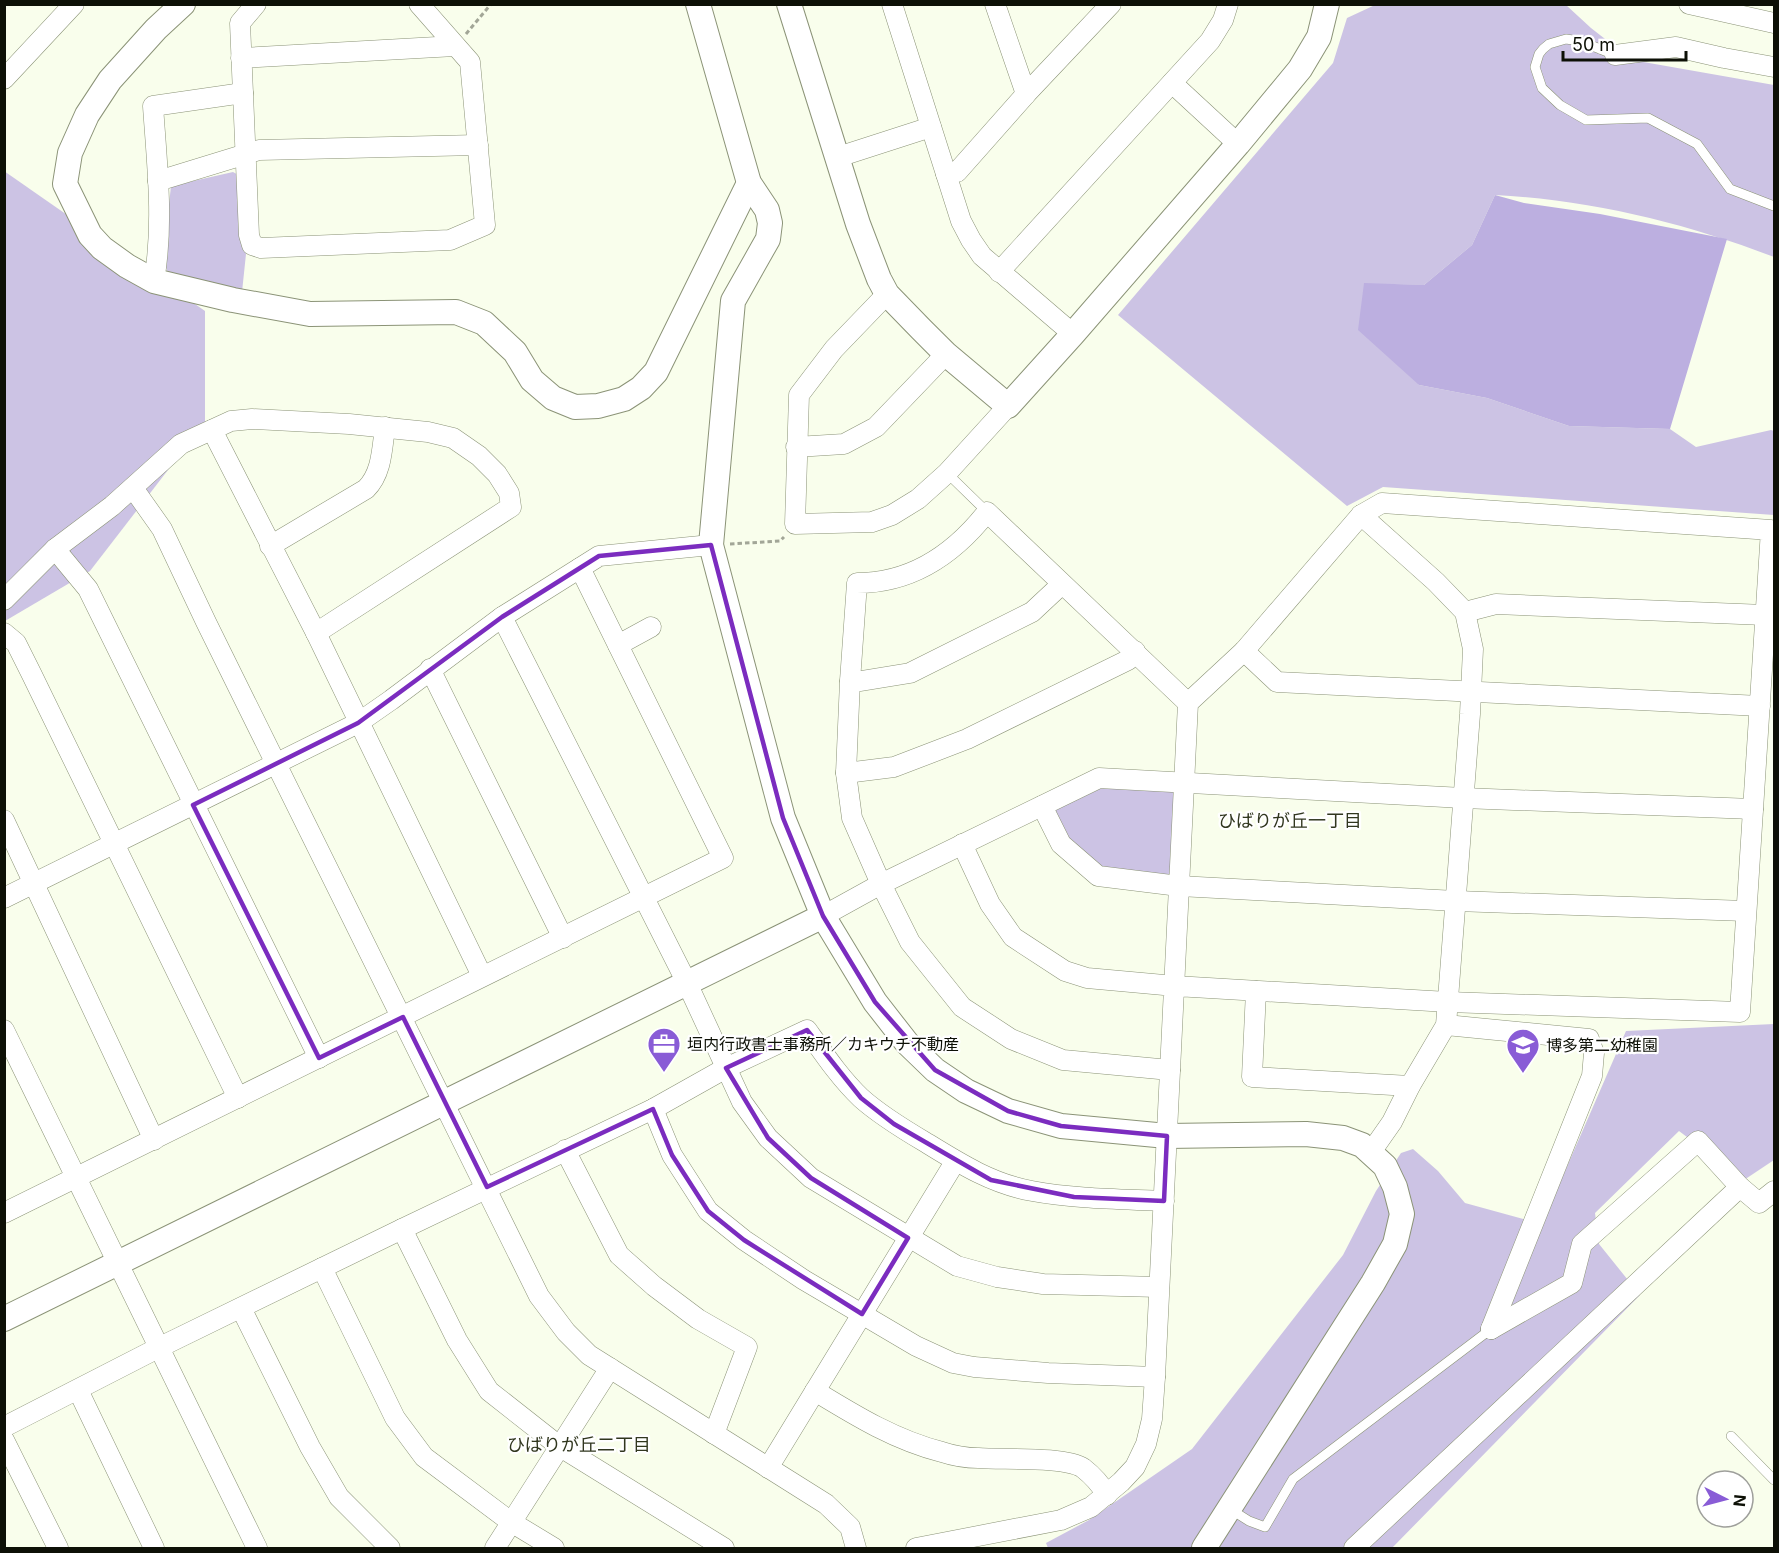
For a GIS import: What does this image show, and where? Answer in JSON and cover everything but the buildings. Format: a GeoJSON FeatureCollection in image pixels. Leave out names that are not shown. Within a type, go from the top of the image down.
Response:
{"type":"FeatureCollection","features":[{"type":"Feature","properties":{"kind":"street"},"geometry":{"type":"LineString","coordinates":[[4,79],[74,4]]}},
{"type":"Feature","properties":{"kind":"street"},"geometry":{"type":"LineString","coordinates":[[183,4],[156,29],[110,80],[87,115],[70,153],[65,184],[90,234],[102,248],[153,281],[233,300],[310,314],[456,312],[484,323],[497,334],[515,352],[532,380],[552,398],[575,406],[598,406],[624,399],[641,388],[656,372],[749,183]]}},
{"type":"Feature","properties":{"kind":"street"},"geometry":{"type":"LineString","coordinates":[[256,4],[240,23],[249,235],[252,245],[261,248],[450,240],[485,225],[470,62],[418,4]]}},
{"type":"Feature","properties":{"kind":"street"},"geometry":{"type":"LineString","coordinates":[[698,4],[749,183],[767,210],[770,223],[768,239],[733,301],[711,545],[783,818],[823,916],[875,1002],[907,1043],[936,1070],[966,1090],[1008,1111],[1062,1126],[1167,1136],[1306,1134],[1343,1138],[1362,1145],[1371,1152],[1385,1166],[1395,1187],[1402,1214],[1395,1244],[1373,1283],[1204,1548]]}},
{"type":"Feature","properties":{"kind":"street"},"geometry":{"type":"LineString","coordinates":[[789,4],[866,249],[887,294],[946,354],[1008,406]]}},
{"type":"Feature","properties":{"kind":"street"},"geometry":{"type":"LineString","coordinates":[[892,4],[961,221],[971,240],[982,256],[999,273],[1073,334]]}},
{"type":"Feature","properties":{"kind":"street"},"geometry":{"type":"LineString","coordinates":[[995,4],[1026,94]]}},
{"type":"Feature","properties":{"kind":"street"},"geometry":{"type":"LineString","coordinates":[[946,174],[957,172],[1026,94],[1111,4]]}},
{"type":"Feature","properties":{"kind":"street"},"geometry":{"type":"LineString","coordinates":[[999,273],[1210,41],[1223,20],[1228,4]]}},
{"type":"Feature","properties":{"kind":"street"},"geometry":{"type":"LineString","coordinates":[[887,294],[834,349],[799,394],[795,524],[872,522],[892,515],[918,499],[947,473],[1073,334],[1300,69],[1319,37],[1327,4]]}},
{"type":"Feature","properties":{"kind":"street"},"geometry":{"type":"LineString","coordinates":[[1689,4],[1774,23]]}},
{"type":"Feature","properties":{"kind":"street"},"geometry":{"type":"LineString","coordinates":[[241,58],[455,46]]}},
{"type":"Feature","properties":{"kind":"street"},"geometry":{"type":"LineString","coordinates":[[1615,55],[1676,47],[1774,67]]}},
{"type":"Feature","properties":{"kind":"street"},"geometry":{"type":"LineString","coordinates":[[1172,82],[1238,144]]}},
{"type":"Feature","properties":{"kind":"street"},"geometry":{"type":"LineString","coordinates":[[153,281],[157,264],[161,200],[153,106],[243,93]]}},
{"type":"Feature","properties":{"kind":"street"},"geometry":{"type":"LineString","coordinates":[[838,157],[931,127]]}},
{"type":"Feature","properties":{"kind":"street"},"geometry":{"type":"LineString","coordinates":[[158,181],[259,150],[478,145]]}},
{"type":"Feature","properties":{"kind":"street"},"geometry":{"type":"LineString","coordinates":[[796,447],[844,444],[876,427],[946,354]]}},
{"type":"Feature","properties":{"kind":"street"},"geometry":{"type":"LineString","coordinates":[[4,600],[55,549],[133,488],[181,444],[231,421],[252,419],[385,427],[428,432],[453,438],[479,456],[497,474],[509,493],[510,507],[316,633]]}},
{"type":"Feature","properties":{"kind":"street"},"geometry":{"type":"LineString","coordinates":[[270,546],[366,489],[374,481],[380,465],[385,427]]}},
{"type":"Feature","properties":{"kind":"street"},"geometry":{"type":"LineString","coordinates":[[212,430],[316,633],[482,976]]}},
{"type":"Feature","properties":{"kind":"street"},"geometry":{"type":"LineString","coordinates":[[133,488],[162,529],[539,1296],[566,1332],[589,1355],[840,1515],[850,1527],[856,1548]]}},
{"type":"Feature","properties":{"kind":"street"},"geometry":{"type":"LineString","coordinates":[[916,1548],[1061,1520],[1091,1508],[1135,1467],[1146,1444],[1152,1419],[1155,1377],[1175,986],[1188,703],[1244,651],[1361,515],[1382,503],[1771,530],[1740,1012],[1448,1002],[1175,986],[1087,978],[1065,971],[1013,937],[990,904],[962,844]]}},
{"type":"Feature","properties":{"kind":"street"},"geometry":{"type":"LineString","coordinates":[[1170,1070],[1064,1059],[1011,1039],[962,1007],[910,942],[852,818],[846,772],[857,583],[877,583],[918,571],[941,558],[976,526],[987,512],[1188,703]]}},
{"type":"Feature","properties":{"kind":"street"},"geometry":{"type":"LineString","coordinates":[[1361,515],[1436,582],[1465,612],[1473,649],[1446,1025],[1392,1122],[1371,1152]]}},
{"type":"Feature","properties":{"kind":"street"},"geometry":{"type":"LineString","coordinates":[[4,898],[358,723],[502,617],[599,556],[711,545]]}},
{"type":"Feature","properties":{"kind":"street"},"geometry":{"type":"LineString","coordinates":[[55,549],[88,589],[318,1058]]}},
{"type":"Feature","properties":{"kind":"street"},"geometry":{"type":"LineString","coordinates":[[4,1213],[723,858],[580,568]]}},
{"type":"Feature","properties":{"kind":"street"},"geometry":{"type":"LineString","coordinates":[[850,681],[910,673],[1032,612],[1062,584]]}},
{"type":"Feature","properties":{"kind":"street"},"geometry":{"type":"LineString","coordinates":[[1465,612],[1496,604],[1766,615]]}},
{"type":"Feature","properties":{"kind":"street"},"geometry":{"type":"LineString","coordinates":[[502,617],[687,983],[742,1102],[768,1138],[811,1178],[957,1266],[997,1277],[1043,1284],[1159,1287]]}},
{"type":"Feature","properties":{"kind":"street"},"geometry":{"type":"LineString","coordinates":[[618,645],[651,627]]}},
{"type":"Feature","properties":{"kind":"street"},"geometry":{"type":"LineString","coordinates":[[4,633],[20,651],[238,1098]]}},
{"type":"Feature","properties":{"kind":"street"},"geometry":{"type":"LineString","coordinates":[[846,772],[894,767],[967,739],[1128,660],[1135,651]]}},
{"type":"Feature","properties":{"kind":"street"},"geometry":{"type":"LineString","coordinates":[[1244,651],[1277,682],[1760,706]]}},
{"type":"Feature","properties":{"kind":"street"},"geometry":{"type":"LineString","coordinates":[[430,669],[563,938]]}},
{"type":"Feature","properties":{"kind":"street"},"geometry":{"type":"LineString","coordinates":[[4,1319],[1099,778],[1463,798],[1753,809]]}},
{"type":"Feature","properties":{"kind":"street"},"geometry":{"type":"LineString","coordinates":[[1042,806],[1061,844],[1098,876],[1179,886],[1456,901],[1746,911]]}},
{"type":"Feature","properties":{"kind":"street"},"geometry":{"type":"LineString","coordinates":[[4,820],[154,1140]]}},
{"type":"Feature","properties":{"kind":"street"},"geometry":{"type":"LineString","coordinates":[[1256,991],[1252,1077],[1410,1086]]}},
{"type":"Feature","properties":{"kind":"street"},"geometry":{"type":"LineString","coordinates":[[1446,1025],[1588,1039],[1594,1053],[1592,1076],[1491,1329]]}},
{"type":"Feature","properties":{"kind":"street"},"geometry":{"type":"LineString","coordinates":[[4,1030],[257,1548]]}},
{"type":"Feature","properties":{"kind":"street"},"geometry":{"type":"LineString","coordinates":[[4,1426],[487,1187],[653,1109],[726,1068],[807,1030],[833,1067],[861,1098],[894,1124],[991,1180],[1031,1191],[1074,1197],[1164,1202]]}},
{"type":"Feature","properties":{"kind":"street"},"geometry":{"type":"LineString","coordinates":[[653,1109],[672,1155],[708,1211],[744,1240],[916,1346],[952,1363],[974,1367],[1048,1373],[1155,1377]]}},
{"type":"Feature","properties":{"kind":"street"},"geometry":{"type":"LineString","coordinates":[[1491,1329],[1572,1283],[1582,1244],[1698,1141],[1740,1187],[1759,1203],[1774,1191]]}},
{"type":"Feature","properties":{"kind":"street"},"geometry":{"type":"LineString","coordinates":[[565,1150],[620,1255],[654,1286],[698,1319],[747,1347],[714,1434]]}},
{"type":"Feature","properties":{"kind":"street"},"geometry":{"type":"LineString","coordinates":[[768,1468],[955,1161]]}},
{"type":"Feature","properties":{"kind":"street"},"geometry":{"type":"LineString","coordinates":[[1354,1548],[1740,1187]]}},
{"type":"Feature","properties":{"kind":"street"},"geometry":{"type":"LineString","coordinates":[[402,1229],[457,1340],[489,1390],[559,1446],[724,1548]]}},
{"type":"Feature","properties":{"kind":"street"},"geometry":{"type":"LineString","coordinates":[[322,1268],[395,1419],[424,1457],[511,1521],[554,1548]]}},
{"type":"Feature","properties":{"kind":"street"},"geometry":{"type":"LineString","coordinates":[[241,1308],[310,1447],[339,1497],[390,1548]]}},
{"type":"Feature","properties":{"kind":"street"},"geometry":{"type":"LineString","coordinates":[[495,1548],[610,1368]]}},
{"type":"Feature","properties":{"kind":"street"},"geometry":{"type":"LineString","coordinates":[[78,1390],[154,1548]]}},
{"type":"Feature","properties":{"kind":"street"},"geometry":{"type":"LineString","coordinates":[[815,1391],[865,1422],[909,1443],[944,1453],[976,1458],[1062,1461],[1081,1467],[1101,1485],[1107,1495]]}},
{"type":"Feature","properties":{"kind":"street"},"geometry":{"type":"LineString","coordinates":[[4,1440],[58,1548]]}},
{"type":"Feature","properties":{"kind":"lane"},"geometry":{"type":"LineString","coordinates":[[1615,55],[1580,41],[1566,39],[1549,44],[1543,49],[1535,67],[1542,88],[1560,105],[1586,120],[1648,118],[1697,144],[1730,189],[1774,206]]}},
{"type":"Feature","properties":{"kind":"lane"},"geometry":{"type":"LineString","coordinates":[[947,473],[987,512]]}},
{"type":"Feature","properties":{"kind":"lane"},"geometry":{"type":"LineString","coordinates":[[1230,1509],[1249,1521],[1265,1527],[1293,1479],[1491,1329]]}},
{"type":"Feature","properties":{"kind":"lane"},"geometry":{"type":"LineString","coordinates":[[1731,1436],[1774,1480]]}},
{"type":"Feature","properties":{"kind":"path"},"geometry":{"type":"LineString","coordinates":[[455,46],[491,4]]}},
{"type":"Feature","properties":{"kind":"path"},"geometry":{"type":"LineString","coordinates":[[711,545],[780,541],[795,524]]}},
{"type":"Feature","properties":{"kind":"highlighted area"},"geometry":{"type":"Polygon","coordinates":[[[711,545],[783,818],[823,916],[875,1002],[935,1070],[1008,1111],[1061,1126],[1167,1136],[1164,1201],[1074,1197],[991,1180],[894,1124],[861,1098],[807,1030],[726,1068],[768,1138],[811,1178],[908,1238],[862,1314],[744,1240],[708,1211],[672,1155],[653,1109],[487,1187],[403,1017],[319,1058],[193,805],[358,723],[502,617],[599,556],[711,545]]]}},
{"type":"Feature","properties":{"kind":"shaded area"},"geometry":{"type":"Polygon","coordinates":[[[1375,5],[1566,5],[1632,60],[1774,85],[1774,257],[1706,234],[1637,215],[1567,202],[1495,195],[1472,245],[1424,285],[1365,284],[1419,385],[1487,398],[1569,426],[1670,429],[1696,447],[1774,431],[1774,515],[1383,487],[1347,506],[1118,315],[1333,63],[1347,18],[1375,5]]]}},
{"type":"Feature","properties":{"kind":"shaded area"},"geometry":{"type":"Polygon","coordinates":[[[4,171],[205,311],[205,422],[90,571],[5,621],[4,171]]]}},
{"type":"Feature","properties":{"kind":"shaded area"},"geometry":{"type":"Polygon","coordinates":[[[233,172],[240,176],[239,233],[246,254],[242,292],[168,273],[163,259],[171,186],[233,172]]]}},
{"type":"Feature","properties":{"kind":"shaded area"},"geometry":{"type":"Polygon","coordinates":[[[1495,195],[1524,203],[1600,214],[1727,239],[1670,429],[1569,426],[1487,398],[1419,385],[1358,330],[1364,283],[1424,285],[1472,245],[1495,195]]]}},
{"type":"Feature","properties":{"kind":"shaded area"},"geometry":{"type":"Polygon","coordinates":[[[1108,786],[1179,790],[1175,876],[1113,872],[1085,856],[1064,832],[1053,814],[1055,806],[1095,788],[1108,786]]]}},
{"type":"Feature","properties":{"kind":"shaded area"},"geometry":{"type":"Polygon","coordinates":[[[1774,1024],[1774,1160],[1744,1180],[1679,1131],[1595,1213],[1599,1244],[1640,1295],[1392,1548],[1048,1548],[1046,1543],[1089,1520],[1192,1449],[1343,1255],[1376,1191],[1401,1153],[1413,1149],[1438,1171],[1465,1203],[1542,1224],[1626,1031],[1774,1024]]]}},
{"type":"Feature","properties":{"kind":"place","name":"垣内行政書士事務所／カキウチ不動産"},"geometry":{"type":"Point","coordinates":[664,1073]}},
{"type":"Feature","properties":{"kind":"place","name":"博多第二幼稚園"},"geometry":{"type":"Point","coordinates":[1523,1074]}},
{"type":"Feature","properties":{"kind":"district","name":"ひばりが丘一丁目"},"geometry":{"type":"Point","coordinates":[1290,821]}},
{"type":"Feature","properties":{"kind":"district","name":"ひばりが丘二丁目"},"geometry":{"type":"Point","coordinates":[579,1445]}}]}
